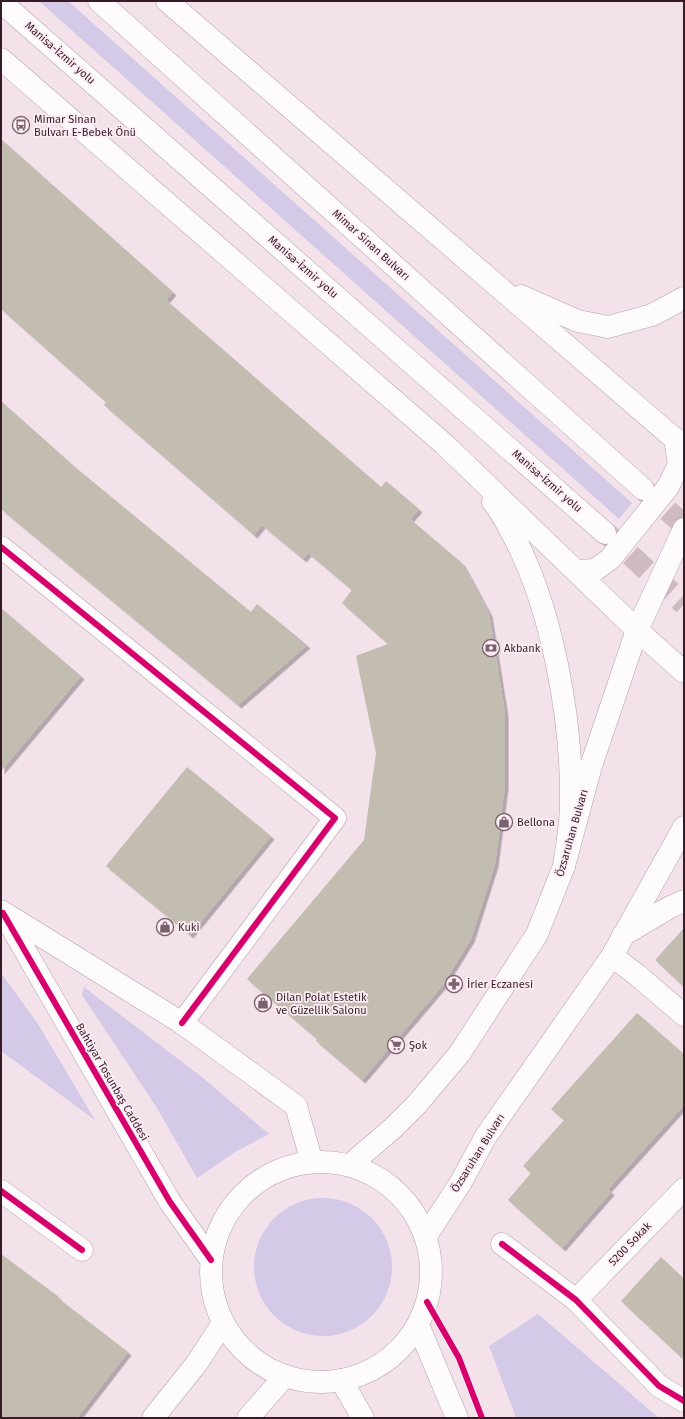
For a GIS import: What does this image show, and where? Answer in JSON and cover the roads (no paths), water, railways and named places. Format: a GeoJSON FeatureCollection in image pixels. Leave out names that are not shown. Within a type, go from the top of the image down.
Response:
{"type":"FeatureCollection","features":[{"type":"Feature","properties":{"kind":"main road","name":"Mimar Sinan Bulvarı"},"geometry":{"type":"LineString","coordinates":[[99,1],[642,489]]}},
{"type":"Feature","properties":{"kind":"main road"},"geometry":{"type":"LineString","coordinates":[[167,1],[501,287],[679,442],[680,464],[668,487],[610,559],[595,570],[576,571]]}},
{"type":"Feature","properties":{"kind":"main road","name":"Manisa-İzmir yolu"},"geometry":{"type":"LineString","coordinates":[[1,2],[605,533]]}},
{"type":"Feature","properties":{"kind":"main road"},"geometry":{"type":"LineString","coordinates":[[1,59],[444,444],[638,630],[684,672]]}},
{"type":"Feature","properties":{"kind":"main road"},"geometry":{"type":"LineString","coordinates":[[501,287],[578,321],[608,327],[652,314],[684,298]]}},
{"type":"Feature","properties":{"kind":"main road"},"geometry":{"type":"LineString","coordinates":[[444,444],[498,507],[526,559],[550,634],[570,739],[572,804],[564,866]]}},
{"type":"Feature","properties":{"kind":"main road","name":"Özsaruhan Bulvarı"},"geometry":{"type":"LineString","coordinates":[[350,1165],[393,1128],[417,1104],[460,1053],[537,934],[564,866],[591,766],[638,630],[684,529]]}},
{"type":"Feature","properties":{"kind":"main road"},"geometry":{"type":"LineString","coordinates":[[1,547],[335,818],[182,1023]]}},
{"type":"Feature","properties":{"kind":"main road","name":"Özsaruhan Bulvarı"},"geometry":{"type":"LineString","coordinates":[[426,1236],[461,1182],[486,1136],[612,956],[684,827]]}},
{"type":"Feature","properties":{"kind":"main road"},"geometry":{"type":"LineString","coordinates":[[623,935],[670,907],[684,901]]}},
{"type":"Feature","properties":{"kind":"main road","name":"Bahtiyar Tosunbaş Caddesi"},"geometry":{"type":"LineString","coordinates":[[2,912],[182,1023],[296,1106],[311,1159]]}},
{"type":"Feature","properties":{"kind":"main road","name":"Bahtiyar Tosunbaş Caddesi"},"geometry":{"type":"LineString","coordinates":[[2,912],[170,1202],[211,1260]]}},
{"type":"Feature","properties":{"kind":"main road"},"geometry":{"type":"LineString","coordinates":[[612,956],[684,1014]]}},
{"type":"Feature","properties":{"kind":"main road"},"geometry":{"type":"LineString","coordinates":[[311,1159],[350,1165],[373,1174],[393,1188],[413,1210],[426,1236],[431,1264],[429,1296],[418,1325],[398,1351],[372,1370],[342,1380],[312,1382],[285,1376],[254,1359],[239,1346],[223,1323],[212,1292],[211,1260],[219,1229],[236,1200],[261,1178],[311,1159]]}},
{"type":"Feature","properties":{"kind":"main road","name":"5200 Sokak"},"geometry":{"type":"LineString","coordinates":[[576,1300],[684,1188]]}},
{"type":"Feature","properties":{"kind":"main road"},"geometry":{"type":"LineString","coordinates":[[1,1191],[82,1250]]}},
{"type":"Feature","properties":{"kind":"main road"},"geometry":{"type":"LineString","coordinates":[[502,1244],[576,1300],[659,1386],[684,1401]]}},
{"type":"Feature","properties":{"kind":"main road"},"geometry":{"type":"LineString","coordinates":[[153,1418],[198,1363],[223,1323]]}},
{"type":"Feature","properties":{"kind":"main road"},"geometry":{"type":"LineString","coordinates":[[418,1325],[457,1418]]}},
{"type":"Feature","properties":{"kind":"main road"},"geometry":{"type":"LineString","coordinates":[[248,1418],[285,1376]]}},
{"type":"Feature","properties":{"kind":"main road"},"geometry":{"type":"LineString","coordinates":[[342,1380],[363,1418]]}},
{"type":"Feature","properties":{"kind":"tunnel"},"geometry":{"type":"LineString","coordinates":[[643,489],[684,525]]}},
{"type":"Feature","properties":{"kind":"tunnel"},"geometry":{"type":"LineString","coordinates":[[606,533],[684,604]]}},
{"type":"Feature","properties":{"kind":"place","name":"Mimar Sinan Bulvarı E-Bebek Önü"},"geometry":{"type":"Point","coordinates":[21,125]}},
{"type":"Feature","properties":{"kind":"place","name":"Akbank"},"geometry":{"type":"Point","coordinates":[491,648]}},
{"type":"Feature","properties":{"kind":"place","name":"Bellona"},"geometry":{"type":"Point","coordinates":[504,822]}},
{"type":"Feature","properties":{"kind":"place","name":"Kuki"},"geometry":{"type":"Point","coordinates":[165,927]}},
{"type":"Feature","properties":{"kind":"place","name":"İrier Eczanesi"},"geometry":{"type":"Point","coordinates":[454,984]}},
{"type":"Feature","properties":{"kind":"place","name":"Dilan Polat Estetik ve Güzellik Salonu"},"geometry":{"type":"Point","coordinates":[263,1003]}},
{"type":"Feature","properties":{"kind":"place","name":"Şok"},"geometry":{"type":"Point","coordinates":[396,1045]}}]}
